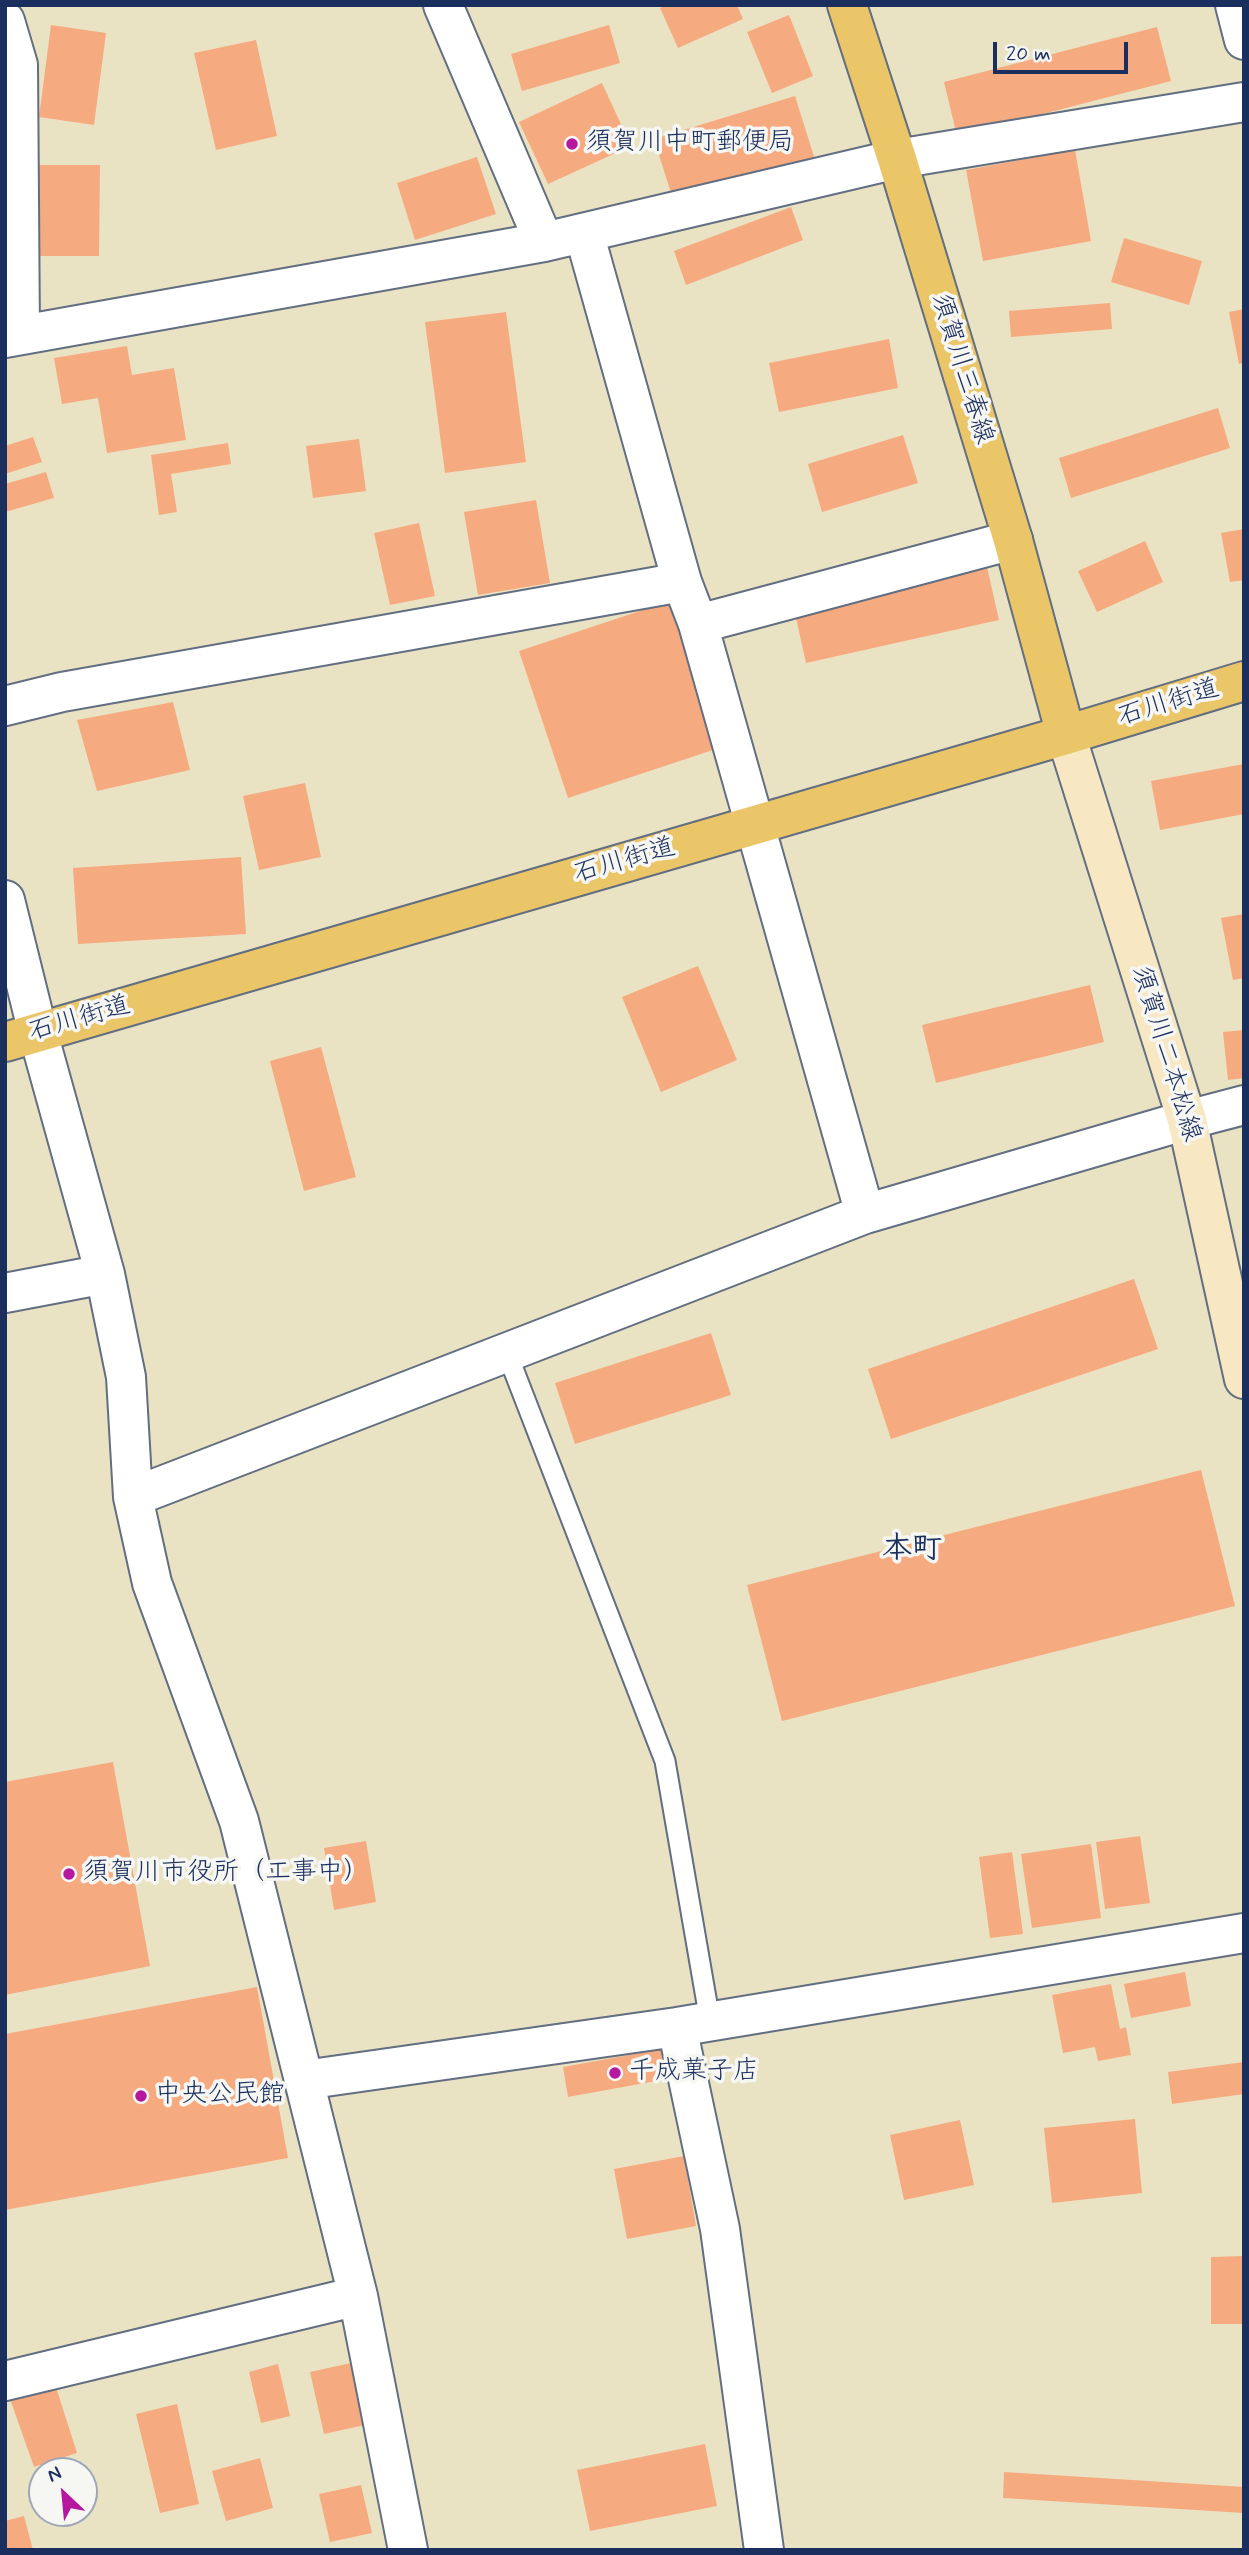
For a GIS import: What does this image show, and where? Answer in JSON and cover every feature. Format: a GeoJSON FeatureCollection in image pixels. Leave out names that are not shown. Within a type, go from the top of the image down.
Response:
{"type":"FeatureCollection","features":[{"type":"Feature","properties":{"kind":"main road","name":"須賀川三春線"},"geometry":{"type":"LineString","coordinates":[[847,5],[897,159],[1013,540],[1066,735]]}},
{"type":"Feature","properties":{"kind":"main road","name":"石川街道"},"geometry":{"type":"LineString","coordinates":[[21,1037],[1244,681]]}},
{"type":"Feature","properties":{"kind":"main road","name":"須賀川二本松線"},"geometry":{"type":"LineString","coordinates":[[1066,735],[1187,1120],[1244,1379]]}},
{"type":"Feature","properties":{"kind":"street"},"geometry":{"type":"LineString","coordinates":[[443,5],[544,242]]}},
{"type":"Feature","properties":{"kind":"street"},"geometry":{"type":"LineString","coordinates":[[1235,5],[1244,40]]}},
{"type":"Feature","properties":{"kind":"street"},"geometry":{"type":"LineString","coordinates":[[5,21],[18,65],[13,337],[544,242],[897,159],[1244,102]]}},
{"type":"Feature","properties":{"kind":"street"},"geometry":{"type":"LineString","coordinates":[[584,233],[682,582],[698,624],[866,1214]]}},
{"type":"Feature","properties":{"kind":"street"},"geometry":{"type":"LineString","coordinates":[[698,624],[1013,540]]}},
{"type":"Feature","properties":{"kind":"street"},"geometry":{"type":"LineString","coordinates":[[5,706],[62,692],[682,582]]}},
{"type":"Feature","properties":{"kind":"street"},"geometry":{"type":"LineString","coordinates":[[5,900],[21,1037],[104,1274],[126,1377],[133,1497],[152,1583],[239,1821],[358,2296],[408,2550]]}},
{"type":"Feature","properties":{"kind":"street"},"geometry":{"type":"LineString","coordinates":[[133,1497],[866,1214],[1244,1105]]}},
{"type":"Feature","properties":{"kind":"street"},"geometry":{"type":"LineString","coordinates":[[5,1293],[104,1274]]}},
{"type":"Feature","properties":{"kind":"street"},"geometry":{"type":"LineString","coordinates":[[304,2080],[693,2024],[1244,1933]]}},
{"type":"Feature","properties":{"kind":"street"},"geometry":{"type":"LineString","coordinates":[[693,2024],[764,2550]]}},
{"type":"Feature","properties":{"kind":"street"},"geometry":{"type":"LineString","coordinates":[[5,2382],[358,2296]]}},
{"type":"Feature","properties":{"kind":"lane"},"geometry":{"type":"LineString","coordinates":[[507,1353],[665,1761],[693,2024]]}},
{"type":"Feature","properties":{"kind":"building"},"geometry":{"type":"Polygon","coordinates":[[[667,5],[737,5],[743,19],[678,48],[660,8],[667,5]]]}},
{"type":"Feature","properties":{"kind":"building"},"geometry":{"type":"Polygon","coordinates":[[[789,15],[813,76],[772,93],[747,32],[789,15]]]}},
{"type":"Feature","properties":{"kind":"building"},"geometry":{"type":"Polygon","coordinates":[[[51,25],[106,33],[94,125],[39,117],[51,25]]]}},
{"type":"Feature","properties":{"kind":"building"},"geometry":{"type":"Polygon","coordinates":[[[609,25],[620,63],[522,91],[511,54],[609,25]]]}},
{"type":"Feature","properties":{"kind":"building"},"geometry":{"type":"Polygon","coordinates":[[[1157,27],[1171,81],[957,136],[944,82],[1157,27]]]}},
{"type":"Feature","properties":{"kind":"building"},"geometry":{"type":"Polygon","coordinates":[[[256,40],[277,136],[216,150],[194,53],[256,40]]]}},
{"type":"Feature","properties":{"kind":"building"},"geometry":{"type":"Polygon","coordinates":[[[602,83],[631,146],[548,184],[519,122],[602,83]]]}},
{"type":"Feature","properties":{"kind":"building"},"geometry":{"type":"Polygon","coordinates":[[[795,96],[816,163],[675,206],[654,139],[795,96]]]}},
{"type":"Feature","properties":{"kind":"building"},"geometry":{"type":"Polygon","coordinates":[[[1075,150],[1091,241],[983,261],[966,170],[1075,150]]]}},
{"type":"Feature","properties":{"kind":"building"},"geometry":{"type":"Polygon","coordinates":[[[477,157],[496,214],[415,240],[397,183],[477,157]]]}},
{"type":"Feature","properties":{"kind":"building"},"geometry":{"type":"Polygon","coordinates":[[[39,165],[100,165],[99,256],[39,256],[39,165]]]}},
{"type":"Feature","properties":{"kind":"building"},"geometry":{"type":"Polygon","coordinates":[[[791,207],[803,240],[686,285],[674,251],[791,207]]]}},
{"type":"Feature","properties":{"kind":"building"},"geometry":{"type":"Polygon","coordinates":[[[1124,238],[1202,261],[1189,305],[1111,282],[1124,238]]]}},
{"type":"Feature","properties":{"kind":"building"},"geometry":{"type":"Polygon","coordinates":[[[1110,303],[1112,329],[1011,337],[1009,311],[1110,303]]]}},
{"type":"Feature","properties":{"kind":"building"},"geometry":{"type":"Polygon","coordinates":[[[1244,309],[1244,363],[1239,364],[1229,312],[1244,309]]]}},
{"type":"Feature","properties":{"kind":"building"},"geometry":{"type":"Polygon","coordinates":[[[506,312],[526,462],[445,473],[425,322],[506,312]]]}},
{"type":"Feature","properties":{"kind":"building"},"geometry":{"type":"Polygon","coordinates":[[[889,339],[898,388],[779,412],[769,363],[889,339]]]}},
{"type":"Feature","properties":{"kind":"building"},"geometry":{"type":"Polygon","coordinates":[[[127,346],[132,375],[174,368],[186,440],[107,453],[98,398],[62,404],[54,358],[127,346]]]}},
{"type":"Feature","properties":{"kind":"building"},"geometry":{"type":"Polygon","coordinates":[[[1218,408],[1230,448],[1071,498],[1059,458],[1218,408]]]}},
{"type":"Feature","properties":{"kind":"building"},"geometry":{"type":"Polygon","coordinates":[[[903,435],[918,483],[822,512],[808,464],[903,435]]]}},
{"type":"Feature","properties":{"kind":"building"},"geometry":{"type":"Polygon","coordinates":[[[33,437],[42,462],[5,474],[5,446],[33,437]]]}},
{"type":"Feature","properties":{"kind":"building"},"geometry":{"type":"Polygon","coordinates":[[[359,439],[366,491],[313,498],[306,446],[359,439]]]}},
{"type":"Feature","properties":{"kind":"building"},"geometry":{"type":"Polygon","coordinates":[[[228,443],[231,464],[171,474],[177,512],[159,515],[151,455],[228,443]]]}},
{"type":"Feature","properties":{"kind":"building"},"geometry":{"type":"Polygon","coordinates":[[[46,472],[54,498],[5,512],[5,484],[46,472]]]}},
{"type":"Feature","properties":{"kind":"building"},"geometry":{"type":"Polygon","coordinates":[[[536,500],[550,583],[478,595],[464,512],[536,500]]]}},
{"type":"Feature","properties":{"kind":"building"},"geometry":{"type":"Polygon","coordinates":[[[419,523],[435,596],[390,605],[374,533],[419,523]]]}},
{"type":"Feature","properties":{"kind":"building"},"geometry":{"type":"Polygon","coordinates":[[[1244,529],[1244,580],[1230,582],[1221,533],[1244,529]]]}},
{"type":"Feature","properties":{"kind":"building"},"geometry":{"type":"Polygon","coordinates":[[[1145,541],[1163,582],[1097,612],[1078,571],[1145,541]]]}},
{"type":"Feature","properties":{"kind":"building"},"geometry":{"type":"Polygon","coordinates":[[[987,567],[999,620],[806,663],[794,609],[987,567]]]}},
{"type":"Feature","properties":{"kind":"building"},"geometry":{"type":"Polygon","coordinates":[[[670,601],[719,748],[568,798],[519,651],[670,601]]]}},
{"type":"Feature","properties":{"kind":"building"},"geometry":{"type":"Polygon","coordinates":[[[173,702],[190,770],[97,791],[77,720],[173,702]]]}},
{"type":"Feature","properties":{"kind":"building"},"geometry":{"type":"Polygon","coordinates":[[[1244,764],[1244,814],[1160,830],[1151,781],[1244,764]]]}},
{"type":"Feature","properties":{"kind":"building"},"geometry":{"type":"Polygon","coordinates":[[[305,783],[321,857],[259,870],[243,796],[305,783]]]}},
{"type":"Feature","properties":{"kind":"building"},"geometry":{"type":"Polygon","coordinates":[[[241,857],[246,934],[78,944],[73,868],[241,857]]]}},
{"type":"Feature","properties":{"kind":"building"},"geometry":{"type":"Polygon","coordinates":[[[1244,914],[1244,978],[1233,980],[1221,918],[1244,914]]]}},
{"type":"Feature","properties":{"kind":"building"},"geometry":{"type":"Polygon","coordinates":[[[698,966],[737,1060],[661,1092],[622,997],[698,966]]]}},
{"type":"Feature","properties":{"kind":"building"},"geometry":{"type":"Polygon","coordinates":[[[1090,985],[1104,1042],[936,1083],[922,1025],[1090,985]]]}},
{"type":"Feature","properties":{"kind":"building"},"geometry":{"type":"Polygon","coordinates":[[[1244,1030],[1244,1078],[1228,1080],[1223,1032],[1244,1030]]]}},
{"type":"Feature","properties":{"kind":"building"},"geometry":{"type":"Polygon","coordinates":[[[321,1047],[356,1177],[304,1191],[270,1061],[321,1047]]]}},
{"type":"Feature","properties":{"kind":"building"},"geometry":{"type":"Polygon","coordinates":[[[1134,1279],[1158,1349],[891,1439],[868,1369],[1134,1279]]]}},
{"type":"Feature","properties":{"kind":"building"},"geometry":{"type":"Polygon","coordinates":[[[711,1333],[731,1395],[575,1444],[555,1383],[711,1333]]]}},
{"type":"Feature","properties":{"kind":"building"},"geometry":{"type":"Polygon","coordinates":[[[1201,1470],[1235,1606],[782,1721],[747,1585],[1201,1470]]]}},
{"type":"Feature","properties":{"kind":"building","name":"須賀川市役所（工事中）"},"geometry":{"type":"Polygon","coordinates":[[[113,1762],[150,1966],[5,1995],[5,1782],[113,1762]]]}},
{"type":"Feature","properties":{"kind":"building"},"geometry":{"type":"Polygon","coordinates":[[[1140,1836],[1150,1903],[1105,1909],[1096,1842],[1140,1836]]]}},
{"type":"Feature","properties":{"kind":"building"},"geometry":{"type":"Polygon","coordinates":[[[366,1841],[376,1902],[334,1910],[324,1848],[366,1841]]]}},
{"type":"Feature","properties":{"kind":"building"},"geometry":{"type":"Polygon","coordinates":[[[1091,1844],[1101,1918],[1032,1928],[1021,1854],[1091,1844]]]}},
{"type":"Feature","properties":{"kind":"building"},"geometry":{"type":"Polygon","coordinates":[[[1012,1852],[1023,1934],[990,1938],[979,1857],[1012,1852]]]}},
{"type":"Feature","properties":{"kind":"building"},"geometry":{"type":"Polygon","coordinates":[[[1185,1972],[1191,2006],[1131,2018],[1124,1984],[1185,1972]]]}},
{"type":"Feature","properties":{"kind":"building"},"geometry":{"type":"Polygon","coordinates":[[[1111,1984],[1120,2029],[1126,2027],[1131,2055],[1098,2061],[1095,2047],[1063,2053],[1052,1995],[1111,1984]]]}},
{"type":"Feature","properties":{"kind":"building","name":"中央公民館"},"geometry":{"type":"Polygon","coordinates":[[[257,1987],[288,2158],[5,2210],[5,2034],[257,1987]]]}},
{"type":"Feature","properties":{"kind":"building","name":"千成菓子店"},"geometry":{"type":"Polygon","coordinates":[[[662,2049],[667,2079],[568,2097],[563,2067],[662,2049]]]}},
{"type":"Feature","properties":{"kind":"building"},"geometry":{"type":"Polygon","coordinates":[[[1244,2062],[1244,2094],[1172,2104],[1168,2072],[1244,2062]]]}},
{"type":"Feature","properties":{"kind":"building"},"geometry":{"type":"Polygon","coordinates":[[[1135,2119],[1142,2193],[1052,2203],[1044,2128],[1135,2119]]]}},
{"type":"Feature","properties":{"kind":"building"},"geometry":{"type":"Polygon","coordinates":[[[960,2120],[974,2185],[904,2200],[890,2135],[960,2120]]]}},
{"type":"Feature","properties":{"kind":"building"},"geometry":{"type":"Polygon","coordinates":[[[684,2156],[696,2226],[627,2239],[614,2169],[684,2156]]]}},
{"type":"Feature","properties":{"kind":"building"},"geometry":{"type":"Polygon","coordinates":[[[1244,2256],[1244,2324],[1211,2324],[1211,2257],[1244,2256]]]}},
{"type":"Feature","properties":{"kind":"building"},"geometry":{"type":"Polygon","coordinates":[[[351,2363],[365,2425],[324,2434],[310,2372],[351,2363]]]}},
{"type":"Feature","properties":{"kind":"building"},"geometry":{"type":"Polygon","coordinates":[[[278,2364],[290,2416],[261,2423],[249,2372],[278,2364]]]}},
{"type":"Feature","properties":{"kind":"building"},"geometry":{"type":"Polygon","coordinates":[[[54,2381],[77,2453],[65,2457],[30,2457],[9,2396],[54,2381]]]}},
{"type":"Feature","properties":{"kind":"building"},"geometry":{"type":"Polygon","coordinates":[[[177,2404],[199,2504],[160,2513],[136,2414],[177,2404]]]}},
{"type":"Feature","properties":{"kind":"building"},"geometry":{"type":"Polygon","coordinates":[[[705,2444],[717,2506],[590,2531],[577,2470],[705,2444]]]}},
{"type":"Feature","properties":{"kind":"building"},"geometry":{"type":"Polygon","coordinates":[[[260,2458],[273,2508],[226,2521],[212,2471],[260,2458]]]}},
{"type":"Feature","properties":{"kind":"building"},"geometry":{"type":"Polygon","coordinates":[[[1004,2472],[1244,2487],[1244,2513],[1003,2498],[1004,2472]]]}},
{"type":"Feature","properties":{"kind":"building"},"geometry":{"type":"Polygon","coordinates":[[[361,2485],[372,2533],[330,2542],[319,2494],[361,2485]]]}},
{"type":"Feature","properties":{"kind":"building"},"geometry":{"type":"Polygon","coordinates":[[[24,2516],[33,2550],[5,2550],[5,2521],[24,2516]]]}},
{"type":"Feature","properties":{"kind":"place","name":"須賀川中町郵便局"},"geometry":{"type":"Point","coordinates":[572,144]}},
{"type":"Feature","properties":{"kind":"place","name":"須賀川市役所（工事中）"},"geometry":{"type":"Point","coordinates":[69,1874]}},
{"type":"Feature","properties":{"kind":"place","name":"千成菓子店"},"geometry":{"type":"Point","coordinates":[615,2073]}},
{"type":"Feature","properties":{"kind":"place","name":"中央公民館"},"geometry":{"type":"Point","coordinates":[141,2096]}},
{"type":"Feature","properties":{"kind":"district","name":"本町"},"geometry":{"type":"Point","coordinates":[912,1551]}}]}
